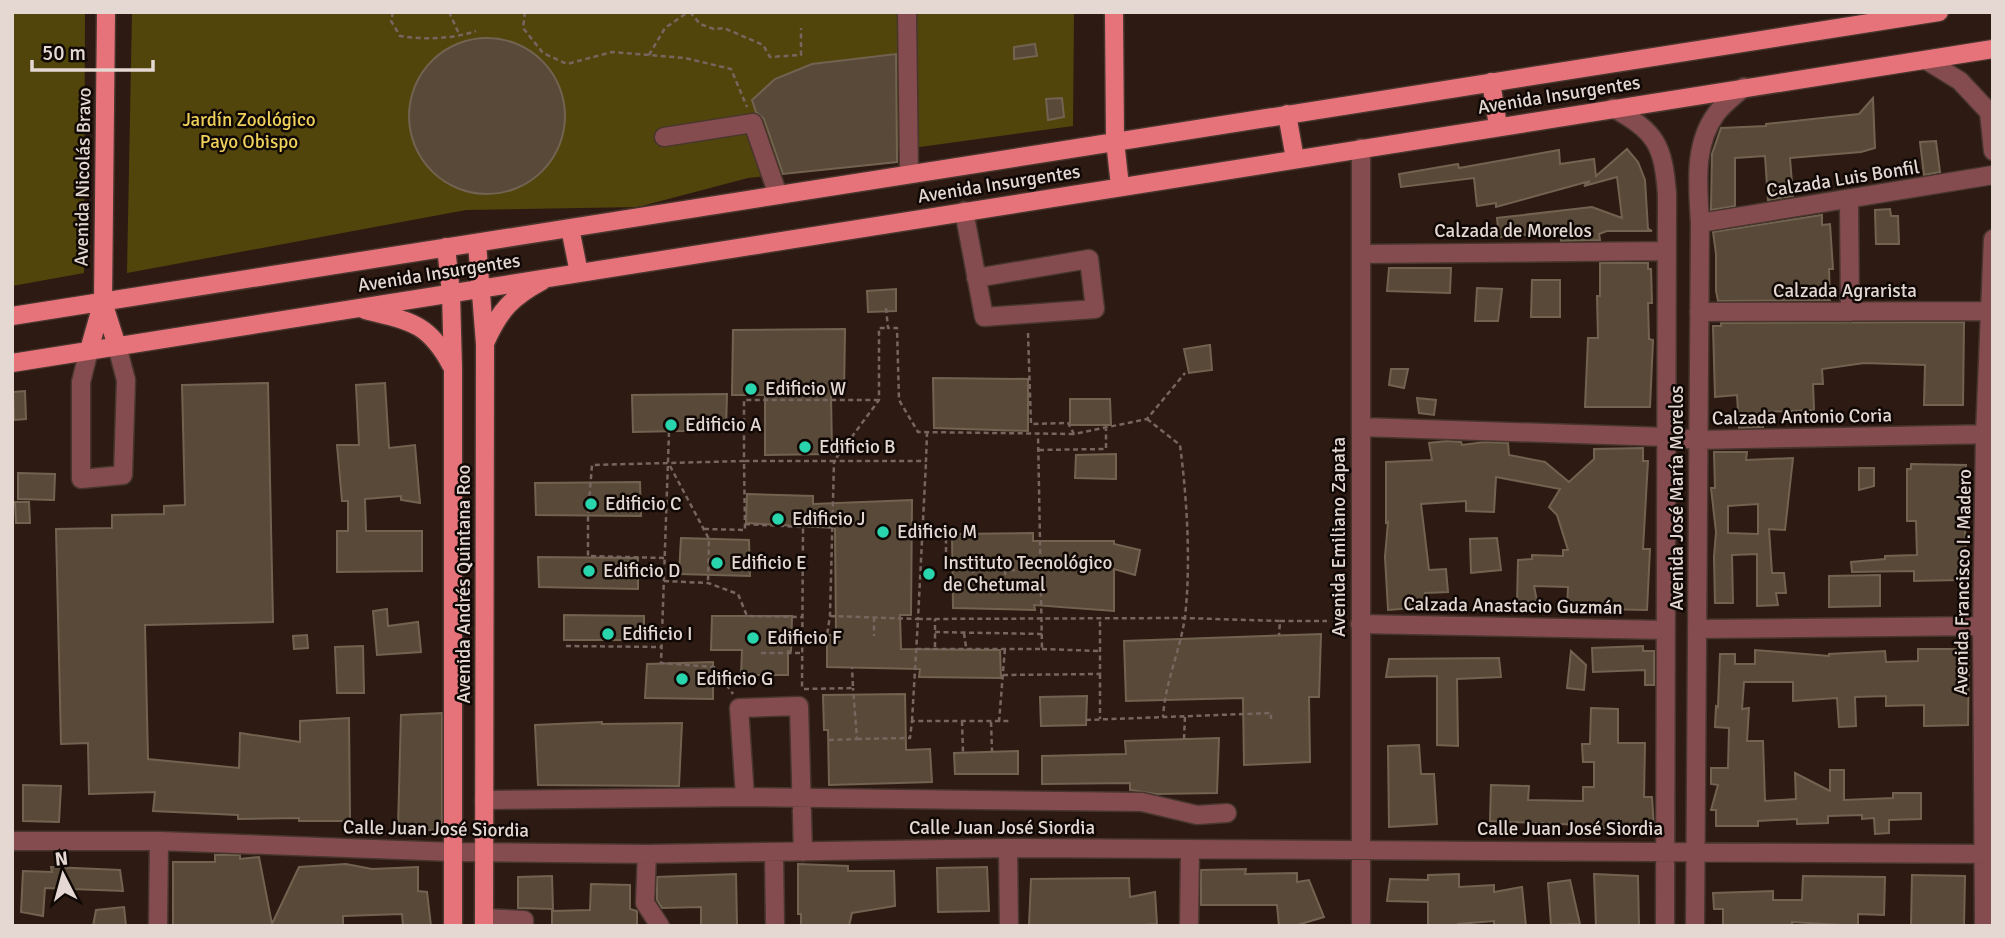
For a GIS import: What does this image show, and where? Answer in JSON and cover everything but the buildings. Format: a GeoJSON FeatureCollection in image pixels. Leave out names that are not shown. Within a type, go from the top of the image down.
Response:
{"type":"FeatureCollection","features":[{"type":"Feature","properties":{"kind":"main road","name":"Avenida Nicolás Bravo"},"geometry":{"type":"LineString","coordinates":[[89,351],[103,301],[106,12]]}},
{"type":"Feature","properties":{"kind":"main road"},"geometry":{"type":"LineString","coordinates":[[1114,12],[1115,141],[1120,186]]}},
{"type":"Feature","properties":{"kind":"main road","name":"Avenida Insurgentes"},"geometry":{"type":"LineString","coordinates":[[12,316],[1939,12]]}},
{"type":"Feature","properties":{"kind":"main road","name":"Avenida Insurgentes"},"geometry":{"type":"LineString","coordinates":[[12,363],[1993,49]]}},
{"type":"Feature","properties":{"kind":"main road"},"geometry":{"type":"LineString","coordinates":[[1491,82],[1498,126]]}},
{"type":"Feature","properties":{"kind":"main road"},"geometry":{"type":"LineString","coordinates":[[1287,114],[1295,159]]}},
{"type":"Feature","properties":{"kind":"main road"},"geometry":{"type":"LineString","coordinates":[[570,228],[579,272]]}},
{"type":"Feature","properties":{"kind":"main road","name":"Avenida Andrés Quintana Roo"},"geometry":{"type":"LineString","coordinates":[[477,243],[485,344],[484,922]]}},
{"type":"Feature","properties":{"kind":"main road","name":"Avenida Andrés Quintana Roo"},"geometry":{"type":"LineString","coordinates":[[446,247],[451,293],[453,368],[453,926]]}},
{"type":"Feature","properties":{"kind":"main road"},"geometry":{"type":"LineString","coordinates":[[485,344],[503,309],[517,296],[552,276]]}},
{"type":"Feature","properties":{"kind":"main road","name":"Avenida Nicolás Bravo"},"geometry":{"type":"LineString","coordinates":[[103,301],[117,346]]}},
{"type":"Feature","properties":{"kind":"main road"},"geometry":{"type":"LineString","coordinates":[[358,308],[411,321],[428,332],[442,347],[453,368]]}},
{"type":"Feature","properties":{"kind":"street"},"geometry":{"type":"LineString","coordinates":[[907,12],[909,173]]}},
{"type":"Feature","properties":{"kind":"street"},"geometry":{"type":"LineString","coordinates":[[1926,60],[1960,81],[1989,112],[1993,151]]}},
{"type":"Feature","properties":{"kind":"street","name":"Avenida José María Morelos"},"geometry":{"type":"LineString","coordinates":[[1695,926],[1700,223],[1698,182],[1704,132],[1716,113],[1744,87]]}},
{"type":"Feature","properties":{"kind":"street","name":"Avenida José María Morelos"},"geometry":{"type":"LineString","coordinates":[[1613,108],[1653,135],[1661,154],[1667,194],[1665,926]]}},
{"type":"Feature","properties":{"kind":"street"},"geometry":{"type":"LineString","coordinates":[[664,137],[753,123],[778,195]]}},
{"type":"Feature","properties":{"kind":"street","name":"Avenida Emiliano Zapata"},"geometry":{"type":"LineString","coordinates":[[1361,148],[1361,926]]}},
{"type":"Feature","properties":{"kind":"street","name":"Calzada Luis Bonfil"},"geometry":{"type":"LineString","coordinates":[[1700,223],[1993,175]]}},
{"type":"Feature","properties":{"kind":"street"},"geometry":{"type":"LineString","coordinates":[[1849,198],[1850,312]]}},
{"type":"Feature","properties":{"kind":"street"},"geometry":{"type":"LineString","coordinates":[[964,211],[976,278],[984,317],[1095,309],[1089,259],[976,278]]}},
{"type":"Feature","properties":{"kind":"street","name":"Avenida Francisco I. Madero"},"geometry":{"type":"LineString","coordinates":[[1983,926],[1988,854],[1982,626],[1993,239]]}},
{"type":"Feature","properties":{"kind":"street","name":"Calzada de Morelos"},"geometry":{"type":"LineString","coordinates":[[1361,254],[1667,251]]}},
{"type":"Feature","properties":{"kind":"street","name":"Calzada Agrarista"},"geometry":{"type":"LineString","coordinates":[[1699,313],[1990,311]]}},
{"type":"Feature","properties":{"kind":"street"},"geometry":{"type":"LineString","coordinates":[[89,351],[81,382],[81,479],[123,475],[126,380],[117,346]]}},
{"type":"Feature","properties":{"kind":"street","name":"Calzada Antonio Coria"},"geometry":{"type":"LineString","coordinates":[[1361,427],[1698,440],[1989,434]]}},
{"type":"Feature","properties":{"kind":"street","name":"Calzada Anastacio Guzmán"},"geometry":{"type":"LineString","coordinates":[[1360,624],[1665,630]]}},
{"type":"Feature","properties":{"kind":"street"},"geometry":{"type":"LineString","coordinates":[[1697,629],[1982,626]]}},
{"type":"Feature","properties":{"kind":"street"},"geometry":{"type":"LineString","coordinates":[[745,797],[739,708],[799,706],[803,852]]}},
{"type":"Feature","properties":{"kind":"street"},"geometry":{"type":"LineString","coordinates":[[484,800],[802,797],[1142,802],[1197,815],[1227,813]]}},
{"type":"Feature","properties":{"kind":"street","name":"Calle Juan José Siordia"},"geometry":{"type":"LineString","coordinates":[[12,841],[159,841],[453,852],[648,854],[1008,848],[1988,854]]}},
{"type":"Feature","properties":{"kind":"street"},"geometry":{"type":"LineString","coordinates":[[158,926],[159,841]]}},
{"type":"Feature","properties":{"kind":"street"},"geometry":{"type":"LineString","coordinates":[[1008,848],[1009,926]]}},
{"type":"Feature","properties":{"kind":"street"},"geometry":{"type":"LineString","coordinates":[[1189,926],[1190,849]]}},
{"type":"Feature","properties":{"kind":"street"},"geometry":{"type":"LineString","coordinates":[[774,853],[775,926]]}},
{"type":"Feature","properties":{"kind":"street"},"geometry":{"type":"LineString","coordinates":[[648,854],[645,904],[660,926]]}},
{"type":"Feature","properties":{"kind":"street"},"geometry":{"type":"LineString","coordinates":[[484,922],[524,920],[524,926]]}},
{"type":"Feature","properties":{"kind":"path"},"geometry":{"type":"LineString","coordinates":[[393,12],[391,21],[400,36],[460,36],[476,31]]}},
{"type":"Feature","properties":{"kind":"path"},"geometry":{"type":"LineString","coordinates":[[449,12],[460,36]]}},
{"type":"Feature","properties":{"kind":"path"},"geometry":{"type":"LineString","coordinates":[[525,12],[523,28],[543,53],[567,64],[612,52],[685,58],[730,68],[753,123]]}},
{"type":"Feature","properties":{"kind":"path"},"geometry":{"type":"LineString","coordinates":[[649,55],[665,28],[689,12],[700,24],[713,29],[724,28],[763,45],[770,57],[801,55],[801,28]]}},
{"type":"Feature","properties":{"kind":"path"},"geometry":{"type":"LineString","coordinates":[[886,308],[888,328]]}},
{"type":"Feature","properties":{"kind":"path"},"geometry":{"type":"LineString","coordinates":[[803,637],[827,635],[830,616],[834,461],[879,400],[878,328],[897,328],[899,400],[918,432],[1074,435],[1106,429],[1147,419],[1185,373]]}},
{"type":"Feature","properties":{"kind":"path"},"geometry":{"type":"LineString","coordinates":[[1028,333],[1031,424],[1068,424],[1074,435]]}},
{"type":"Feature","properties":{"kind":"path"},"geometry":{"type":"LineString","coordinates":[[704,529],[745,530],[744,400],[879,400]]}},
{"type":"Feature","properties":{"kind":"path"},"geometry":{"type":"LineString","coordinates":[[1147,419],[1180,445],[1187,540],[1184,618],[1164,701],[1163,717]]}},
{"type":"Feature","properties":{"kind":"path"},"geometry":{"type":"LineString","coordinates":[[1038,450],[1106,449],[1106,429]]}},
{"type":"Feature","properties":{"kind":"path"},"geometry":{"type":"LineString","coordinates":[[669,432],[662,663],[714,667],[737,699]]}},
{"type":"Feature","properties":{"kind":"path"},"geometry":{"type":"LineString","coordinates":[[829,740],[910,738],[926,433]]}},
{"type":"Feature","properties":{"kind":"path"},"geometry":{"type":"LineString","coordinates":[[1038,434],[1042,649]]}},
{"type":"Feature","properties":{"kind":"path"},"geometry":{"type":"LineString","coordinates":[[1093,449],[1093,455]]}},
{"type":"Feature","properties":{"kind":"path"},"geometry":{"type":"LineString","coordinates":[[665,558],[588,556],[592,464],[926,461]]}},
{"type":"Feature","properties":{"kind":"path"},"geometry":{"type":"LineString","coordinates":[[668,463],[709,539],[708,583]]}},
{"type":"Feature","properties":{"kind":"path"},"geometry":{"type":"LineString","coordinates":[[745,524],[803,527],[802,698]]}},
{"type":"Feature","properties":{"kind":"path"},"geometry":{"type":"LineString","coordinates":[[909,534],[946,533],[946,568],[973,571],[1040,571]]}},
{"type":"Feature","properties":{"kind":"path"},"geometry":{"type":"LineString","coordinates":[[973,571],[974,562]]}},
{"type":"Feature","properties":{"kind":"path"},"geometry":{"type":"LineString","coordinates":[[1005,572],[1006,562]]}},
{"type":"Feature","properties":{"kind":"path"},"geometry":{"type":"LineString","coordinates":[[664,581],[708,583],[738,594],[747,616],[803,617]]}},
{"type":"Feature","properties":{"kind":"path"},"geometry":{"type":"LineString","coordinates":[[830,616],[918,619],[1184,618],[1327,621]]}},
{"type":"Feature","properties":{"kind":"path"},"geometry":{"type":"LineString","coordinates":[[874,617],[874,636]]}},
{"type":"Feature","properties":{"kind":"path"},"geometry":{"type":"LineString","coordinates":[[935,619],[935,649]]}},
{"type":"Feature","properties":{"kind":"path"},"geometry":{"type":"LineString","coordinates":[[1100,619],[1100,719]]}},
{"type":"Feature","properties":{"kind":"path"},"geometry":{"type":"LineString","coordinates":[[1279,635],[1280,621]]}},
{"type":"Feature","properties":{"kind":"path"},"geometry":{"type":"LineString","coordinates":[[935,632],[1042,634]]}},
{"type":"Feature","properties":{"kind":"path"},"geometry":{"type":"LineString","coordinates":[[964,633],[966,649]]}},
{"type":"Feature","properties":{"kind":"path"},"geometry":{"type":"LineString","coordinates":[[584,640],[584,647]]}},
{"type":"Feature","properties":{"kind":"path"},"geometry":{"type":"LineString","coordinates":[[616,640],[616,647]]}},
{"type":"Feature","properties":{"kind":"path"},"geometry":{"type":"LineString","coordinates":[[566,646],[662,647]]}},
{"type":"Feature","properties":{"kind":"path"},"geometry":{"type":"LineString","coordinates":[[999,722],[1005,648]]}},
{"type":"Feature","properties":{"kind":"path"},"geometry":{"type":"LineString","coordinates":[[916,649],[1100,651]]}},
{"type":"Feature","properties":{"kind":"path"},"geometry":{"type":"LineString","coordinates":[[761,653],[803,653]]}},
{"type":"Feature","properties":{"kind":"path"},"geometry":{"type":"LineString","coordinates":[[852,667],[857,739]]}},
{"type":"Feature","properties":{"kind":"path"},"geometry":{"type":"LineString","coordinates":[[1003,675],[1100,674]]}},
{"type":"Feature","properties":{"kind":"path"},"geometry":{"type":"LineString","coordinates":[[803,689],[853,688]]}},
{"type":"Feature","properties":{"kind":"path"},"geometry":{"type":"LineString","coordinates":[[1087,720],[1271,713],[1271,719]]}},
{"type":"Feature","properties":{"kind":"path"},"geometry":{"type":"LineString","coordinates":[[1184,739],[1185,716]]}},
{"type":"Feature","properties":{"kind":"path"},"geometry":{"type":"LineString","coordinates":[[962,721],[963,752]]}},
{"type":"Feature","properties":{"kind":"path"},"geometry":{"type":"LineString","coordinates":[[912,722],[1010,722]]}},
{"type":"Feature","properties":{"kind":"path"},"geometry":{"type":"LineString","coordinates":[[991,722],[992,751]]}},
{"type":"Feature","properties":{"kind":"green space"},"geometry":{"type":"Polygon","coordinates":[[[12,12],[85,12],[84,273],[12,286],[12,12]]]}},
{"type":"Feature","properties":{"kind":"green space","name":"Jardín Zoológico Payo Obispo"},"geometry":{"type":"Polygon","coordinates":[[[132,12],[1074,12],[1073,126],[898,150],[898,162],[748,178],[638,207],[466,210],[127,273],[132,12]]]}},
{"type":"Feature","properties":{"kind":"place","name":"Edificio W"},"geometry":{"type":"Point","coordinates":[751,389]}},
{"type":"Feature","properties":{"kind":"place","name":"Edificio A"},"geometry":{"type":"Point","coordinates":[671,425]}},
{"type":"Feature","properties":{"kind":"place","name":"Edificio B"},"geometry":{"type":"Point","coordinates":[805,447]}},
{"type":"Feature","properties":{"kind":"place","name":"Edificio C"},"geometry":{"type":"Point","coordinates":[591,504]}},
{"type":"Feature","properties":{"kind":"place","name":"Edificio J"},"geometry":{"type":"Point","coordinates":[778,519]}},
{"type":"Feature","properties":{"kind":"place","name":"Edificio M"},"geometry":{"type":"Point","coordinates":[883,532]}},
{"type":"Feature","properties":{"kind":"place","name":"Edificio E"},"geometry":{"type":"Point","coordinates":[717,563]}},
{"type":"Feature","properties":{"kind":"place","name":"Edificio D"},"geometry":{"type":"Point","coordinates":[589,571]}},
{"type":"Feature","properties":{"kind":"place","name":"Instituto Tecnológico de Chetumal"},"geometry":{"type":"Point","coordinates":[929,574]}},
{"type":"Feature","properties":{"kind":"place","name":"Edificio I"},"geometry":{"type":"Point","coordinates":[608,634]}},
{"type":"Feature","properties":{"kind":"place","name":"Edificio F"},"geometry":{"type":"Point","coordinates":[753,638]}},
{"type":"Feature","properties":{"kind":"place","name":"Edificio G"},"geometry":{"type":"Point","coordinates":[682,679]}}]}
